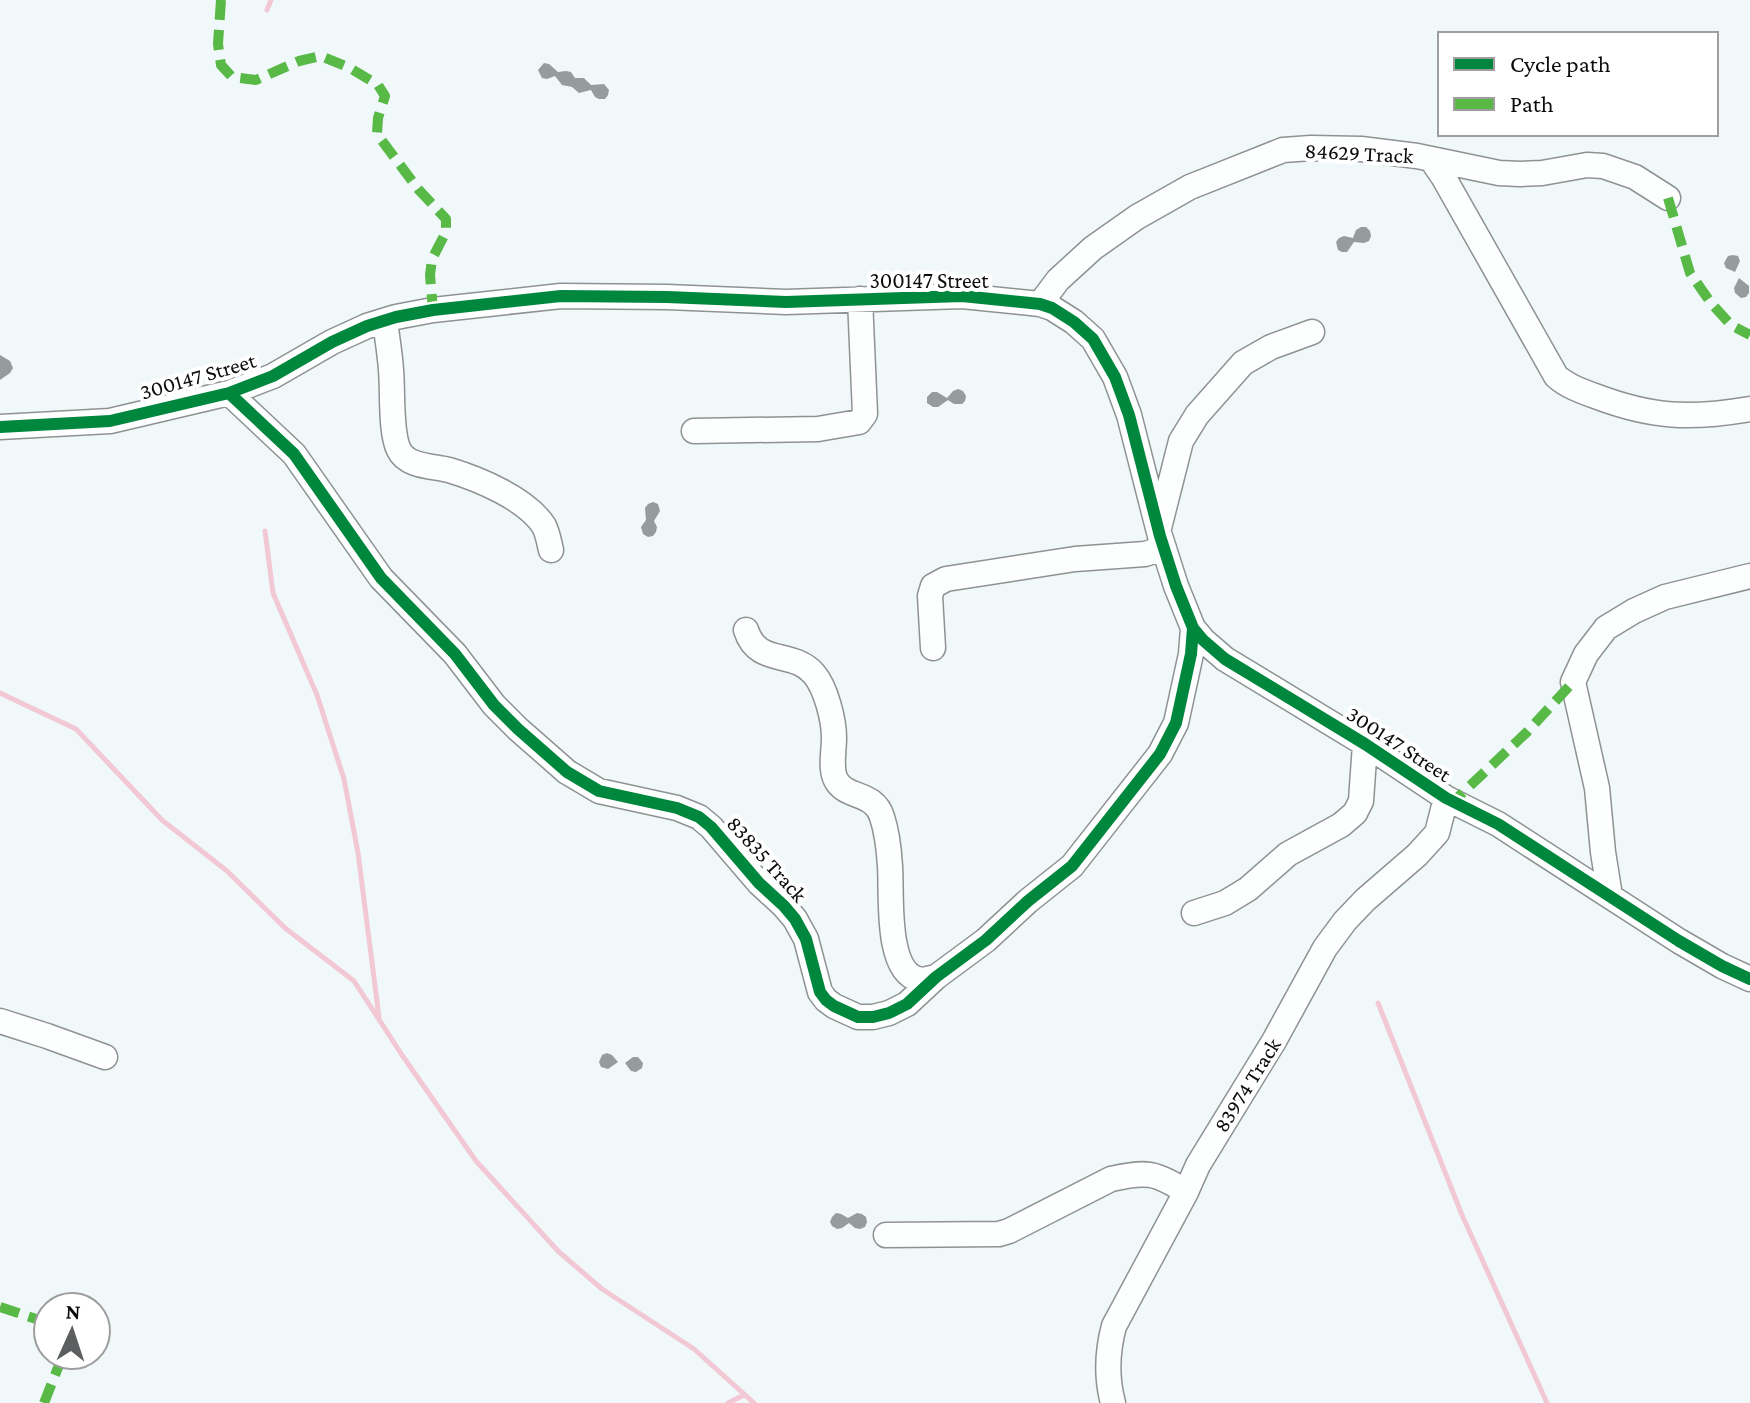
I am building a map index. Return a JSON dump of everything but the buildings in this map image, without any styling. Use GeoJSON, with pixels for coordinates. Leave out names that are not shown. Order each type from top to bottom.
{"type":"FeatureCollection","features":[{"type":"Feature","properties":{"kind":"street","name":"84629 Track"},"geometry":{"type":"LineString","coordinates":[[1040,304],[1058,280],[1093,248],[1137,217],[1190,187],[1283,150],[1361,149],[1499,173],[1542,173],[1587,165],[1603,166],[1635,177],[1668,198]]}},
{"type":"Feature","properties":{"kind":"street"},"geometry":{"type":"LineString","coordinates":[[1431,159],[1556,376],[1563,383],[1604,400],[1656,414],[1716,415],[1750,409]]}},
{"type":"Feature","properties":{"kind":"street","name":"300147 Street"},"geometry":{"type":"LineString","coordinates":[[0,427],[110,421],[229,393],[273,376],[367,326],[433,310],[561,296],[786,302],[962,296],[1040,304],[1074,322],[1093,339],[1115,377],[1129,415],[1176,586],[1193,628],[1203,640],[1225,659],[1365,744],[1446,798],[1498,824],[1679,941],[1750,979]]}},
{"type":"Feature","properties":{"kind":"street"},"geometry":{"type":"LineString","coordinates":[[694,431],[818,429],[859,422],[865,414],[860,299]]}},
{"type":"Feature","properties":{"kind":"street"},"geometry":{"type":"LineString","coordinates":[[385,321],[395,438],[401,455],[415,463],[452,471],[510,496],[543,524],[551,550]]}},
{"type":"Feature","properties":{"kind":"street"},"geometry":{"type":"LineString","coordinates":[[933,648],[930,596],[933,586],[946,579],[1075,559],[1145,554],[1161,539],[1181,441],[1197,415],[1243,363],[1271,347],[1312,332]]}},
{"type":"Feature","properties":{"kind":"street","name":"83835 Track"},"geometry":{"type":"LineString","coordinates":[[229,393],[294,454],[381,578],[455,654],[494,705],[518,729],[567,772],[599,791],[677,808],[699,817],[711,827],[795,919],[806,939],[820,992],[826,1000],[858,1017],[889,1013],[907,1004],[1072,866],[1160,754],[1176,723],[1191,654],[1193,628]]}},
{"type":"Feature","properties":{"kind":"street"},"geometry":{"type":"LineString","coordinates":[[1610,896],[1597,788],[1573,682],[1586,654],[1606,628],[1634,611],[1665,597],[1750,576]]}},
{"type":"Feature","properties":{"kind":"street"},"geometry":{"type":"LineString","coordinates":[[746,630],[759,651],[799,663],[818,679],[831,716],[835,777],[841,786],[873,802],[883,819],[890,866],[891,923],[901,963],[905,971],[921,981],[936,977]]}},
{"type":"Feature","properties":{"kind":"street"},"geometry":{"type":"LineString","coordinates":[[1194,913],[1225,903],[1248,889],[1288,854],[1341,825],[1355,813],[1361,801],[1365,744]]}},
{"type":"Feature","properties":{"kind":"street","name":"83974 Track"},"geometry":{"type":"LineString","coordinates":[[1113,1403],[1108,1350],[1114,1326],[1198,1165],[1274,1041],[1325,948],[1365,900],[1417,855],[1437,833],[1446,798]]}},
{"type":"Feature","properties":{"kind":"street"},"geometry":{"type":"LineString","coordinates":[[0,1021],[105,1057]]}},
{"type":"Feature","properties":{"kind":"street"},"geometry":{"type":"LineString","coordinates":[[886,1235],[999,1234],[1111,1179],[1127,1176],[1157,1175],[1186,1192]]}},
{"type":"Feature","properties":{"kind":"waterway"},"geometry":{"type":"LineString","coordinates":[[267,10],[271,0]]}},
{"type":"Feature","properties":{"kind":"waterway"},"geometry":{"type":"LineString","coordinates":[[265,531],[273,593],[317,695],[344,779],[358,853],[379,1017]]}},
{"type":"Feature","properties":{"kind":"waterway"},"geometry":{"type":"LineString","coordinates":[[0,693],[76,729],[162,820],[227,871],[285,928],[354,981],[476,1161],[558,1251],[602,1289],[694,1349],[754,1403]]}},
{"type":"Feature","properties":{"kind":"waterway"},"geometry":{"type":"LineString","coordinates":[[1378,1003],[1462,1215],[1547,1403]]}},
{"type":"Feature","properties":{"kind":"waterway"},"geometry":{"type":"LineString","coordinates":[[728,1403],[744,1395]]}},
{"type":"Feature","properties":{"kind":"marked path"},"geometry":{"type":"LineString","coordinates":[[221,0],[218,44],[221,65],[232,77],[256,80],[299,61],[321,56],[350,68],[378,85],[385,96],[377,134],[418,189],[446,219],[446,232],[432,259],[433,310]]}},
{"type":"Feature","properties":{"kind":"marked path"},"geometry":{"type":"LineString","coordinates":[[1668,198],[1690,273],[1731,325],[1750,335]]}},
{"type":"Feature","properties":{"kind":"marked path"},"geometry":{"type":"LineString","coordinates":[[1446,798],[1455,800],[1527,732],[1573,682]]}},
{"type":"Feature","properties":{"kind":"marked path"},"geometry":{"type":"LineString","coordinates":[[0,1307],[32,1318]]}},
{"type":"Feature","properties":{"kind":"marked path"},"geometry":{"type":"LineString","coordinates":[[44,1403],[57,1371]]}},
{"type":"Feature","properties":{"kind":"cycle path"},"geometry":{"type":"LineString","coordinates":[[0,427],[110,421],[229,393],[273,376],[367,326],[433,310],[561,296],[786,302],[962,296],[1040,304],[1074,322],[1093,339],[1115,377],[1129,415],[1176,586],[1193,628],[1203,640],[1225,659],[1365,744],[1446,798],[1498,824],[1679,941],[1750,979]]}},
{"type":"Feature","properties":{"kind":"cycle path"},"geometry":{"type":"LineString","coordinates":[[229,393],[294,454],[381,578],[455,654],[494,705],[518,729],[567,772],[599,791],[677,808],[699,817],[711,827],[795,919],[806,939],[820,992],[826,1000],[858,1017],[889,1013],[907,1004],[1072,866],[1160,754],[1176,723],[1191,654],[1193,628]]}}]}
